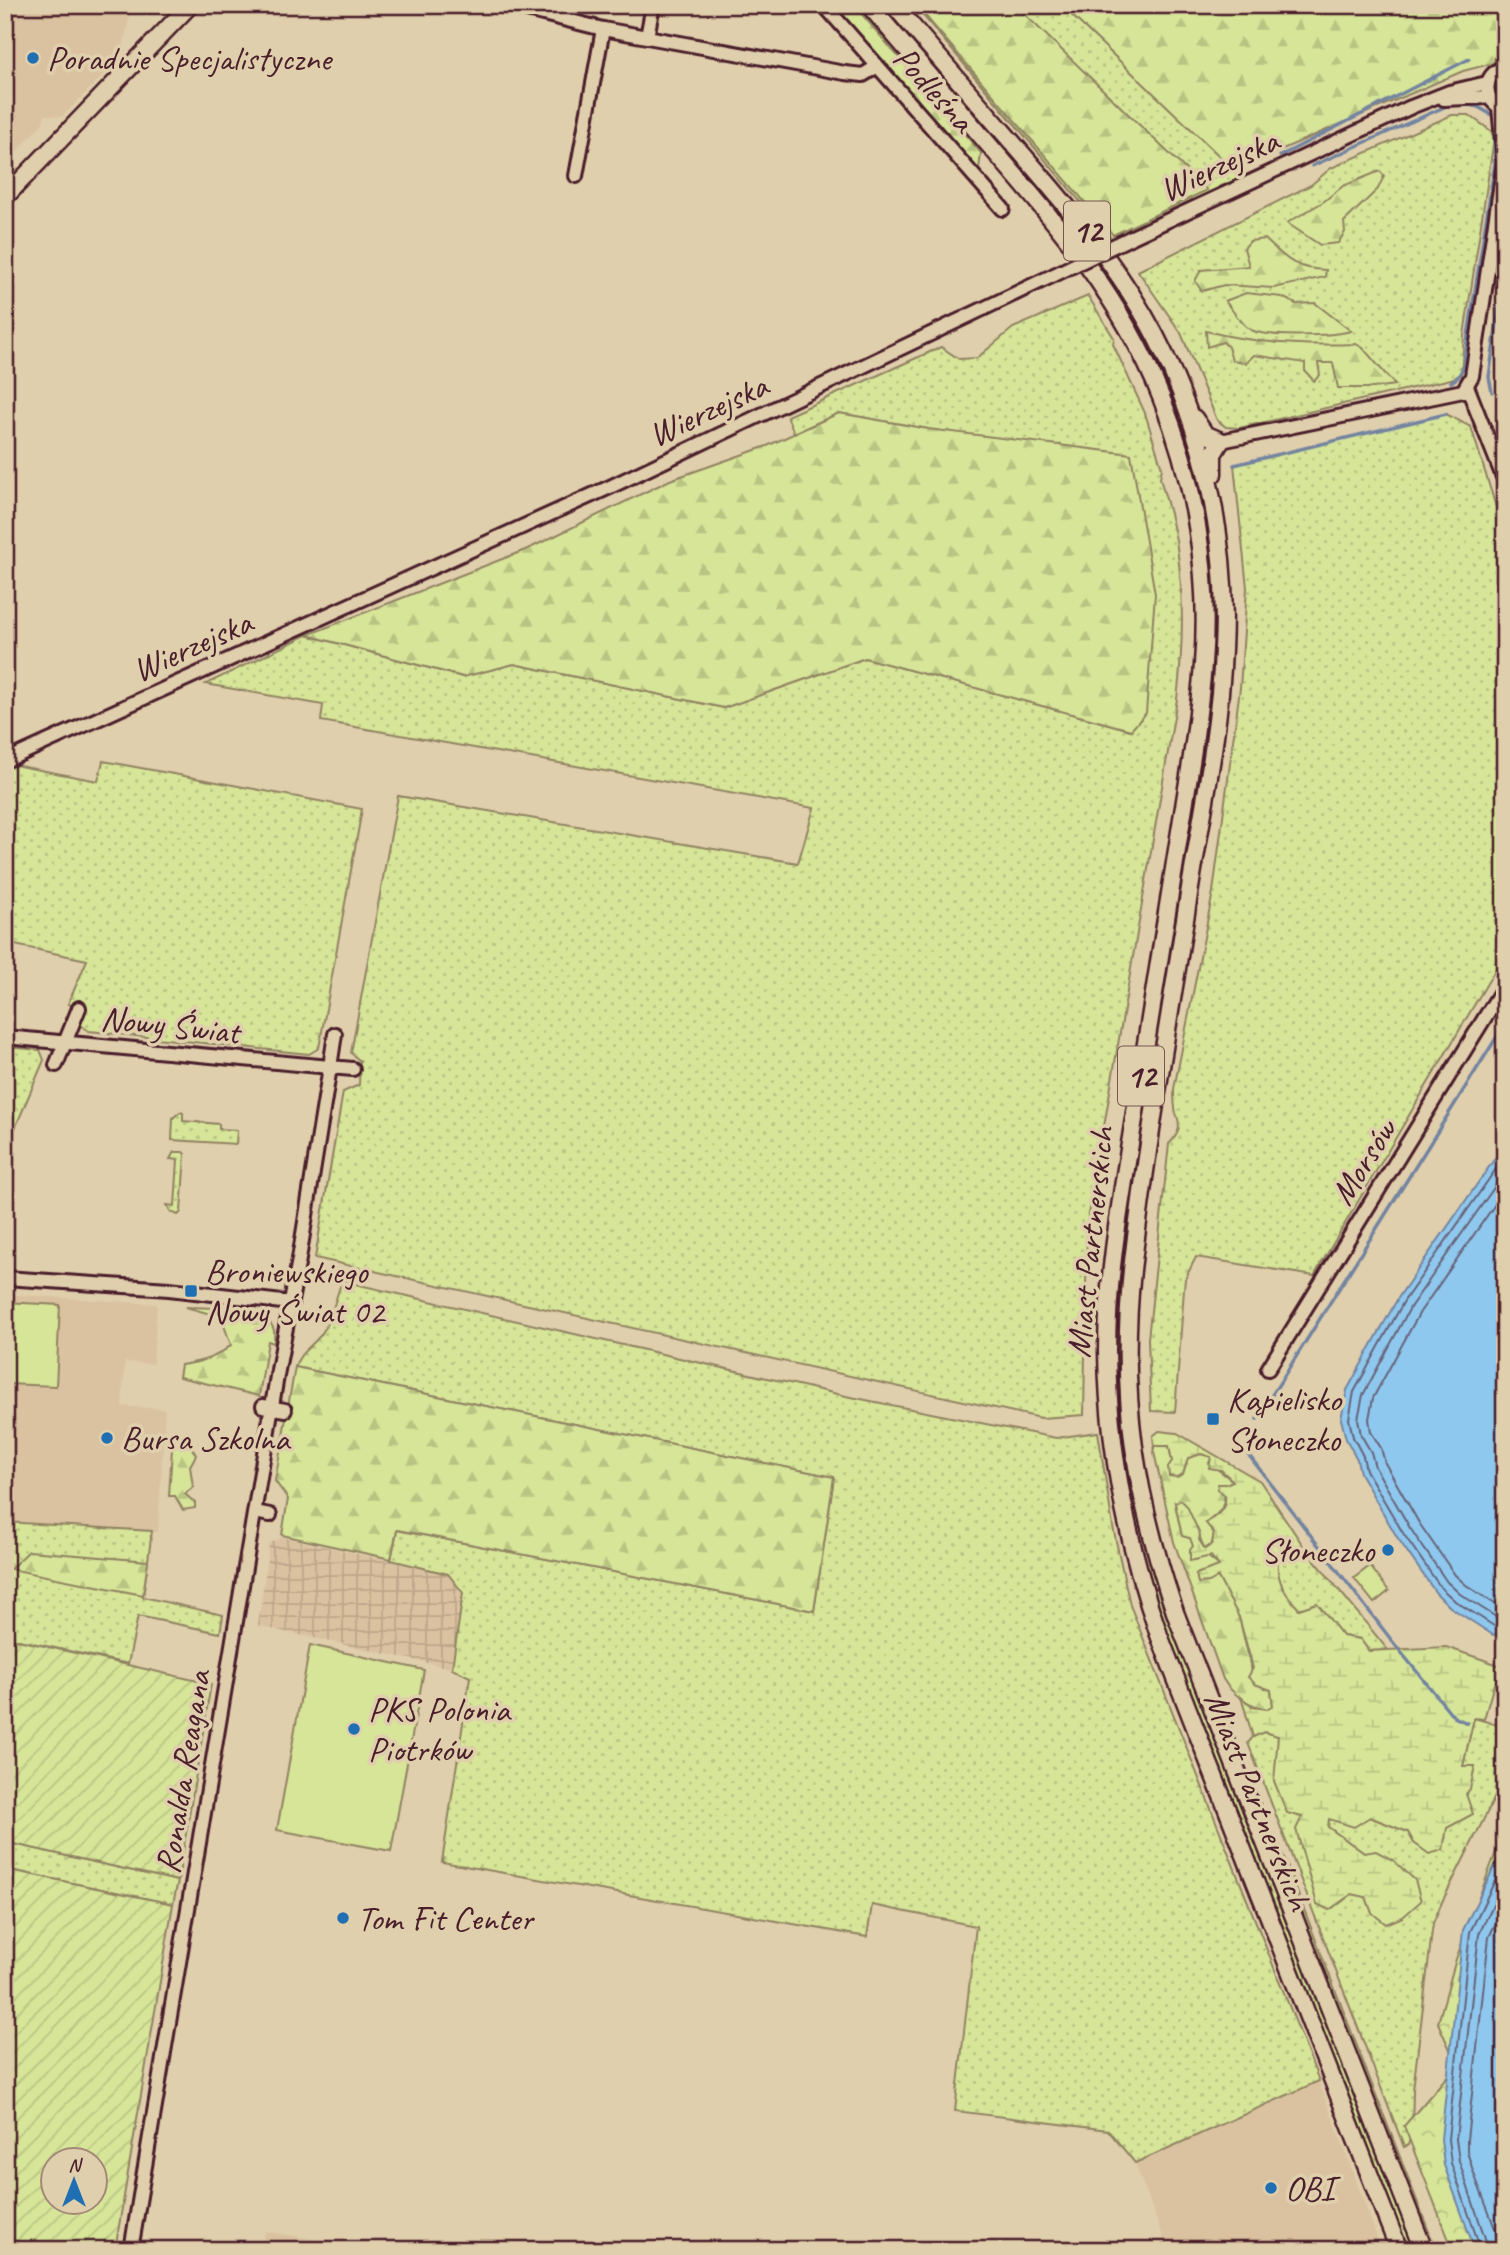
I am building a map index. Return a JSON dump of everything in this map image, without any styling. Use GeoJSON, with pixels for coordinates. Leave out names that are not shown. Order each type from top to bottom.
{"type":"FeatureCollection","features":[{"type":"Feature","properties":{"kind":"main road"},"geometry":{"type":"LineString","coordinates":[[5,197],[190,5]]}},
{"type":"Feature","properties":{"kind":"main road","name":"Miast Partnerskich"},"geometry":{"type":"LineString","coordinates":[[869,5],[1054,222],[1106,291],[1150,372],[1170,421],[1187,480],[1197,525],[1202,569],[1203,663],[1192,754],[1113,1257],[1107,1351],[1114,1450],[1131,1546],[1159,1635],[1399,2250]]}},
{"type":"Feature","properties":{"kind":"main road","name":"Miast Partnerskich"},"geometry":{"type":"LineString","coordinates":[[894,5],[1046,181],[1110,261],[1155,337],[1186,408],[1201,455],[1211,498],[1223,588],[1222,671],[1211,759],[1132,1270],[1127,1351],[1133,1448],[1145,1513],[1176,1615],[1424,2250]]}},
{"type":"Feature","properties":{"kind":"main road"},"geometry":{"type":"LineString","coordinates":[[1186,408],[1205,434],[1221,441],[1213,454],[1211,498]]}},
{"type":"Feature","properties":{"kind":"street"},"geometry":{"type":"LineString","coordinates":[[507,5],[603,29],[854,75],[868,74],[876,67]]}},
{"type":"Feature","properties":{"kind":"street"},"geometry":{"type":"LineString","coordinates":[[647,37],[653,5]]}},
{"type":"Feature","properties":{"kind":"street","name":"Podleśna"},"geometry":{"type":"LineString","coordinates":[[824,5],[1003,209]]}},
{"type":"Feature","properties":{"kind":"street"},"geometry":{"type":"LineString","coordinates":[[576,176],[603,29]]}},
{"type":"Feature","properties":{"kind":"street"},"geometry":{"type":"LineString","coordinates":[[1221,441],[1457,393],[1467,386],[1473,370],[1504,159],[1502,108],[1489,97],[1487,83],[1494,72],[1505,67]]}},
{"type":"Feature","properties":{"kind":"street","name":"Wierzejska"},"geometry":{"type":"LineString","coordinates":[[5,761],[610,487],[1132,237],[1430,100],[1471,85],[1487,83]]}},
{"type":"Feature","properties":{"kind":"street","name":"Wierzejska"},"geometry":{"type":"LineString","coordinates":[[1430,100],[1489,97]]}},
{"type":"Feature","properties":{"kind":"street"},"geometry":{"type":"LineString","coordinates":[[1467,386],[1505,482]]}},
{"type":"Feature","properties":{"kind":"street","name":"Morsów"},"geometry":{"type":"LineString","coordinates":[[1268,1369],[1505,985]]}},
{"type":"Feature","properties":{"kind":"street"},"geometry":{"type":"LineString","coordinates":[[55,1065],[79,1008]]}},
{"type":"Feature","properties":{"kind":"street"},"geometry":{"type":"LineString","coordinates":[[5,1278],[169,1289],[291,1303],[335,1034]]}},
{"type":"Feature","properties":{"kind":"street","name":"Nowy Świat"},"geometry":{"type":"LineString","coordinates":[[5,1037],[353,1069]]}},
{"type":"Feature","properties":{"kind":"street","name":"Ronalda Reagana"},"geometry":{"type":"LineString","coordinates":[[131,2250],[291,1303]]}},
{"type":"Feature","properties":{"kind":"street"},"geometry":{"type":"LineString","coordinates":[[255,1512],[270,1515]]}},
{"type":"Feature","properties":{"kind":"shaded area"},"geometry":{"type":"Polygon","coordinates":[[[5,5],[132,5],[121,57],[62,117],[45,115],[43,123],[5,164],[5,5]]]}},
{"type":"Feature","properties":{"kind":"shaded area"},"geometry":{"type":"Polygon","coordinates":[[[5,1294],[157,1304],[153,1364],[125,1362],[122,1406],[165,1409],[158,1532],[5,1522],[5,1294]]]}},
{"type":"Feature","properties":{"kind":"shaded area"},"geometry":{"type":"Polygon","coordinates":[[[282,1537],[449,1574],[463,1593],[451,1668],[258,1626],[269,1544],[282,1537]]]}},
{"type":"Feature","properties":{"kind":"shaded area"},"geometry":{"type":"Polygon","coordinates":[[[1319,2081],[1382,2250],[1168,2250],[1135,2163],[1319,2081]]]}},
{"type":"Feature","properties":{"kind":"shaded area"},"geometry":{"type":"Polygon","coordinates":[[[265,2231],[374,2250],[262,2250],[265,2231]]]}},
{"type":"Feature","properties":{"kind":"green space"},"geometry":{"type":"Polygon","coordinates":[[[832,5],[854,5],[981,153],[978,177],[832,5]]]}},
{"type":"Feature","properties":{"kind":"green space"},"geometry":{"type":"Polygon","coordinates":[[[877,5],[886,5],[1066,218],[1123,295],[1152,345],[1180,409],[1200,475],[1207,509],[1216,577],[1217,616],[1209,731],[1124,1277],[1120,1323],[1122,1410],[1117,1411],[1114,1333],[1122,1243],[1159,1003],[1208,556],[1127,313],[1074,235],[877,5]]]}},
{"type":"Feature","properties":{"kind":"green space"},"geometry":{"type":"Polygon","coordinates":[[[914,5],[1061,5],[1243,178],[1112,239],[914,5]]]}},
{"type":"Feature","properties":{"kind":"green space"},"geometry":{"type":"Polygon","coordinates":[[[916,5],[1015,5],[1207,190],[1113,235],[916,5]]]}},
{"type":"Feature","properties":{"kind":"green space"},"geometry":{"type":"Polygon","coordinates":[[[1061,5],[1505,5],[1505,49],[1496,53],[1494,63],[1463,71],[1234,170],[1061,5]]]}},
{"type":"Feature","properties":{"kind":"green space"},"geometry":{"type":"Polygon","coordinates":[[[1452,115],[1469,115],[1491,131],[1494,139],[1464,335],[1461,375],[1239,428],[1226,427],[1217,420],[1181,333],[1138,271],[1311,185],[1331,168],[1452,115]]]}},
{"type":"Feature","properties":{"kind":"green space"},"geometry":{"type":"Polygon","coordinates":[[[1380,171],[1384,176],[1378,189],[1344,222],[1345,232],[1338,243],[1320,245],[1287,223],[1323,202],[1343,186],[1380,171]]]}},
{"type":"Feature","properties":{"kind":"green space"},"geometry":{"type":"Polygon","coordinates":[[[1265,239],[1292,262],[1306,268],[1326,270],[1325,277],[1274,288],[1224,285],[1202,291],[1195,281],[1201,270],[1249,266],[1244,248],[1250,241],[1265,239]]]}},
{"type":"Feature","properties":{"kind":"green space"},"geometry":{"type":"Polygon","coordinates":[[[1246,293],[1282,297],[1296,304],[1315,303],[1351,331],[1301,335],[1259,333],[1240,321],[1225,301],[1246,293]]]}},
{"type":"Feature","properties":{"kind":"green space"},"geometry":{"type":"Polygon","coordinates":[[[1088,296],[1114,338],[1113,344],[1145,413],[1162,468],[1160,478],[1177,547],[1182,623],[1177,699],[1087,1226],[1084,1415],[1041,1418],[315,1258],[343,1092],[359,1085],[360,1061],[351,1053],[398,796],[798,863],[814,808],[321,721],[323,705],[206,684],[307,635],[462,677],[514,664],[724,708],[865,658],[1131,730],[928,429],[839,413],[794,433],[787,416],[941,347],[959,359],[977,358],[1013,328],[1088,296]]]}},
{"type":"Feature","properties":{"kind":"green space"},"geometry":{"type":"Polygon","coordinates":[[[1206,331],[1281,343],[1356,344],[1363,348],[1395,385],[1338,388],[1333,363],[1318,363],[1320,375],[1314,381],[1305,371],[1305,363],[1254,355],[1246,363],[1232,360],[1228,347],[1223,342],[1207,347],[1206,331]]]}},
{"type":"Feature","properties":{"kind":"green space"},"geometry":{"type":"Polygon","coordinates":[[[839,413],[928,429],[1131,454],[1155,594],[1146,713],[1131,730],[865,658],[724,708],[514,664],[463,677],[307,635],[528,549],[670,480],[767,446],[839,413]]]}},
{"type":"Feature","properties":{"kind":"green space"},"geometry":{"type":"Polygon","coordinates":[[[1446,414],[1471,427],[1496,507],[1505,523],[1505,953],[1314,1276],[1196,1257],[1185,1279],[1175,1412],[1151,1411],[1148,1339],[1169,1144],[1179,1126],[1174,1089],[1213,892],[1240,688],[1247,588],[1234,465],[1446,414]]]}},
{"type":"Feature","properties":{"kind":"green space"},"geometry":{"type":"Polygon","coordinates":[[[103,761],[362,809],[319,1048],[309,1054],[89,1031],[79,1024],[86,1010],[68,1004],[87,960],[5,943],[5,769],[14,765],[98,781],[103,761]]]}},
{"type":"Feature","properties":{"kind":"green space"},"geometry":{"type":"Polygon","coordinates":[[[5,1047],[40,1050],[44,1060],[5,1152],[5,1047]]]}},
{"type":"Feature","properties":{"kind":"green space"},"geometry":{"type":"Polygon","coordinates":[[[180,1112],[183,1113],[183,1121],[219,1124],[219,1129],[237,1130],[236,1144],[172,1140],[173,1118],[180,1112]]]}},
{"type":"Feature","properties":{"kind":"green space"},"geometry":{"type":"Polygon","coordinates":[[[174,1152],[185,1154],[181,1212],[178,1215],[171,1212],[167,1205],[175,1206],[178,1160],[170,1159],[174,1152]]]}},
{"type":"Feature","properties":{"kind":"green space"},"geometry":{"type":"Polygon","coordinates":[[[342,1281],[846,1396],[1056,1438],[1098,1432],[1113,1527],[1130,1605],[1319,2081],[1135,2163],[1108,2130],[955,2111],[976,1926],[872,1905],[867,1937],[442,1862],[470,1677],[452,1668],[463,1593],[448,1574],[391,1560],[397,1530],[814,1611],[834,1477],[295,1367],[301,1355],[325,1328],[342,1281]]]}},
{"type":"Feature","properties":{"kind":"green space"},"geometry":{"type":"Polygon","coordinates":[[[5,1302],[60,1305],[56,1386],[5,1384],[5,1302]]]}},
{"type":"Feature","properties":{"kind":"green space"},"geometry":{"type":"Polygon","coordinates":[[[186,1307],[252,1313],[271,1324],[274,1343],[268,1341],[259,1396],[179,1377],[181,1365],[208,1359],[231,1345],[221,1317],[186,1307]]]}},
{"type":"Feature","properties":{"kind":"green space"},"geometry":{"type":"Polygon","coordinates":[[[295,1367],[834,1477],[814,1611],[397,1530],[391,1559],[282,1535],[288,1499],[275,1481],[295,1367]]]}},
{"type":"Feature","properties":{"kind":"green space"},"geometry":{"type":"Polygon","coordinates":[[[1159,1431],[1177,1433],[1260,1481],[1304,1547],[1299,1554],[1287,1552],[1279,1556],[1278,1564],[1282,1585],[1299,1609],[1317,1603],[1343,1636],[1360,1639],[1369,1651],[1446,1647],[1496,1664],[1505,1670],[1505,1683],[1494,1684],[1484,1719],[1474,1718],[1463,1766],[1475,1766],[1470,1789],[1466,1794],[1473,1814],[1447,1828],[1443,1850],[1429,1854],[1414,1843],[1408,1832],[1370,1817],[1354,1827],[1329,1819],[1328,1827],[1364,1853],[1376,1851],[1393,1860],[1415,1880],[1421,1901],[1403,1917],[1386,1924],[1372,1913],[1366,1897],[1352,1894],[1329,1910],[1317,1904],[1296,1829],[1302,1817],[1287,1813],[1274,1781],[1278,1736],[1264,1732],[1253,1737],[1241,1697],[1252,1707],[1267,1709],[1273,1705],[1271,1690],[1255,1684],[1248,1677],[1253,1668],[1239,1617],[1218,1577],[1209,1582],[1198,1583],[1196,1574],[1219,1566],[1211,1556],[1190,1561],[1190,1550],[1193,1546],[1190,1538],[1182,1536],[1175,1503],[1181,1500],[1187,1506],[1205,1549],[1212,1544],[1214,1533],[1206,1523],[1220,1512],[1224,1505],[1225,1495],[1217,1489],[1218,1484],[1233,1481],[1221,1470],[1209,1468],[1211,1457],[1201,1454],[1188,1458],[1183,1474],[1177,1477],[1169,1476],[1168,1467],[1172,1461],[1169,1446],[1154,1446],[1153,1436],[1159,1431]]]}},
{"type":"Feature","properties":{"kind":"green space"},"geometry":{"type":"Polygon","coordinates":[[[173,1434],[189,1443],[196,1455],[190,1466],[193,1487],[185,1494],[195,1503],[195,1508],[183,1510],[175,1496],[169,1496],[173,1434]]]}},
{"type":"Feature","properties":{"kind":"green space"},"geometry":{"type":"Polygon","coordinates":[[[1125,1434],[1133,1489],[1146,1541],[1417,2250],[1407,2250],[1152,1597],[1134,1531],[1119,1435],[1125,1434]]]}},
{"type":"Feature","properties":{"kind":"green space"},"geometry":{"type":"Polygon","coordinates":[[[1154,1446],[1169,1446],[1172,1461],[1185,1464],[1188,1458],[1201,1454],[1212,1457],[1209,1463],[1233,1481],[1226,1484],[1220,1510],[1206,1523],[1214,1533],[1212,1544],[1205,1549],[1196,1527],[1175,1503],[1182,1536],[1190,1538],[1195,1546],[1220,1567],[1196,1574],[1198,1582],[1218,1577],[1239,1617],[1255,1684],[1271,1690],[1273,1706],[1267,1709],[1242,1699],[1223,1679],[1174,1542],[1154,1452],[1154,1446]]]}},
{"type":"Feature","properties":{"kind":"green space"},"geometry":{"type":"Polygon","coordinates":[[[5,1522],[152,1531],[143,1597],[223,1615],[220,1633],[138,1616],[128,1664],[5,1637],[5,1522]]]}},
{"type":"Feature","properties":{"kind":"green space"},"geometry":{"type":"Polygon","coordinates":[[[1304,1547],[1388,1650],[1369,1651],[1360,1639],[1343,1636],[1317,1604],[1299,1609],[1294,1603],[1279,1578],[1278,1556],[1287,1552],[1299,1554],[1304,1547]]]}},
{"type":"Feature","properties":{"kind":"green space"},"geometry":{"type":"Polygon","coordinates":[[[29,1551],[148,1561],[143,1595],[10,1569],[29,1551]]]}},
{"type":"Feature","properties":{"kind":"green space"},"geometry":{"type":"Polygon","coordinates":[[[1370,1566],[1389,1591],[1374,1603],[1354,1578],[1370,1566]]]}},
{"type":"Feature","properties":{"kind":"green space"},"geometry":{"type":"Polygon","coordinates":[[[5,1637],[211,1684],[178,1881],[5,1842],[5,1637]]]}},
{"type":"Feature","properties":{"kind":"green space","name":"PKS Polonia Piotrków"},"geometry":{"type":"Polygon","coordinates":[[[310,1645],[424,1670],[391,1851],[277,1830],[310,1645]]]}},
{"type":"Feature","properties":{"kind":"green space"},"geometry":{"type":"Polygon","coordinates":[[[1474,1718],[1505,1727],[1505,1777],[1433,1923],[1413,2090],[1412,2132],[1408,2145],[1404,2147],[1248,1743],[1263,1732],[1278,1736],[1303,1817],[1339,1904],[1352,1894],[1366,1897],[1372,1913],[1364,1853],[1328,1827],[1329,1818],[1369,1817],[1408,1832],[1414,1843],[1461,1819],[1474,1766],[1463,1766],[1474,1718]]]}},
{"type":"Feature","properties":{"kind":"green space"},"geometry":{"type":"Polygon","coordinates":[[[1505,1828],[1505,2250],[1453,2250],[1404,2126],[1457,2065],[1438,2023],[1456,1959],[1505,1828]]]}},
{"type":"Feature","properties":{"kind":"green space"},"geometry":{"type":"Polygon","coordinates":[[[5,1842],[178,1881],[173,1904],[5,1869],[5,1842]]]}},
{"type":"Feature","properties":{"kind":"green space"},"geometry":{"type":"Polygon","coordinates":[[[1279,1845],[1433,2242],[1423,2227],[1275,1846],[1279,1845]]]}},
{"type":"Feature","properties":{"kind":"green space"},"geometry":{"type":"Polygon","coordinates":[[[5,1869],[173,1904],[115,2250],[58,2250],[5,2239],[5,1869]]]}},
{"type":"Feature","properties":{"kind":"water"},"geometry":{"type":"Polygon","coordinates":[[[1505,1144],[1505,1632],[1493,1635],[1450,1607],[1436,1593],[1397,1537],[1360,1473],[1341,1419],[1347,1390],[1398,1298],[1505,1144]]]}},
{"type":"Feature","properties":{"kind":"water"},"geometry":{"type":"Polygon","coordinates":[[[1505,1845],[1505,2250],[1475,2250],[1444,2165],[1441,2139],[1463,1930],[1505,1845]]]}},
{"type":"Feature","properties":{"kind":"waterway"},"geometry":{"type":"LineString","coordinates":[[1280,156],[1469,59]]}},
{"type":"Feature","properties":{"kind":"waterway"},"geometry":{"type":"LineString","coordinates":[[1312,166],[1451,104]]}},
{"type":"Feature","properties":{"kind":"waterway"},"geometry":{"type":"LineString","coordinates":[[1465,104],[1478,107],[1492,115]]}},
{"type":"Feature","properties":{"kind":"waterway"},"geometry":{"type":"LineString","coordinates":[[1451,382],[1463,368],[1495,163],[1494,135]]}},
{"type":"Feature","properties":{"kind":"waterway"},"geometry":{"type":"LineString","coordinates":[[1492,392],[1489,377],[1505,268]]}},
{"type":"Feature","properties":{"kind":"waterway"},"geometry":{"type":"LineString","coordinates":[[1234,465],[1446,414]]}},
{"type":"Feature","properties":{"kind":"waterway"},"geometry":{"type":"LineString","coordinates":[[1257,1419],[1505,1024]]}},
{"type":"Feature","properties":{"kind":"waterway"},"geometry":{"type":"LineString","coordinates":[[1244,1449],[1396,1646],[1454,1717],[1467,1723]]}},
{"type":"Feature","properties":{"kind":"place","name":"Poradnie Specjalistyczne"},"geometry":{"type":"Point","coordinates":[33,58]}},
{"type":"Feature","properties":{"kind":"place","name":"Broniewskiego Nowy Świat 02"},"geometry":{"type":"Point","coordinates":[191,1291]}},
{"type":"Feature","properties":{"kind":"place","name":"Kąpielisko Słoneczko"},"geometry":{"type":"Point","coordinates":[1213,1419]}},
{"type":"Feature","properties":{"kind":"place","name":"Bursa Szkolna"},"geometry":{"type":"Point","coordinates":[107,1438]}},
{"type":"Feature","properties":{"kind":"place","name":"Słoneczko"},"geometry":{"type":"Point","coordinates":[1388,1550]}},
{"type":"Feature","properties":{"kind":"place","name":"PKS Polonia Piotrków"},"geometry":{"type":"Point","coordinates":[354,1729]}},
{"type":"Feature","properties":{"kind":"place","name":"Tom Fit Center"},"geometry":{"type":"Point","coordinates":[343,1918]}},
{"type":"Feature","properties":{"kind":"place","name":"OBI"},"geometry":{"type":"Point","coordinates":[1271,2188]}}]}
